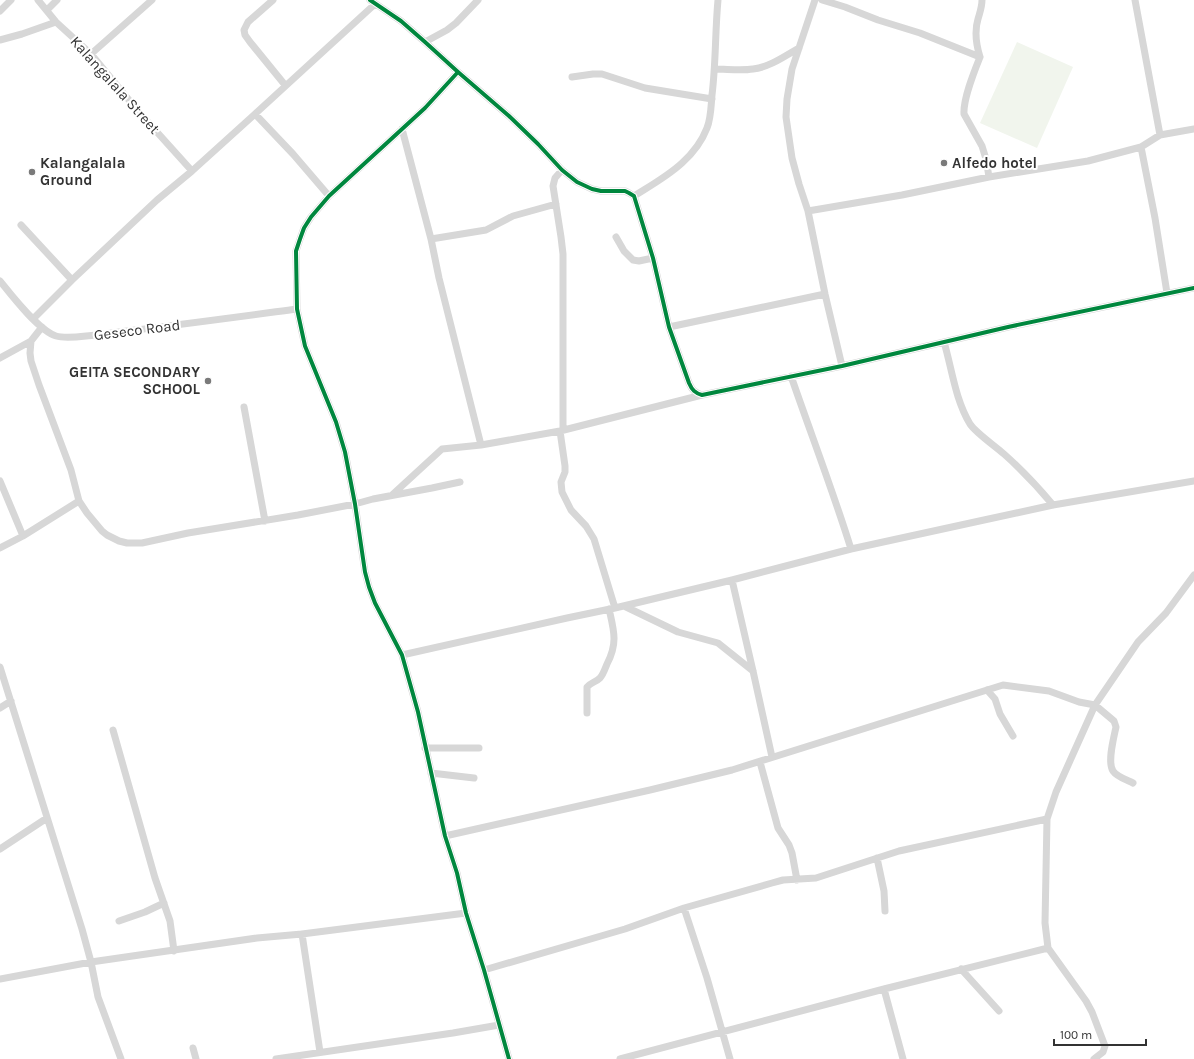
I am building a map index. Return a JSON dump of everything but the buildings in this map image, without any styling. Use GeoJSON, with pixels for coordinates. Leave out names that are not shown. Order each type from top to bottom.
{"type":"FeatureCollection","features":[{"type":"Feature","properties":{"kind":"street"},"geometry":{"type":"LineString","coordinates":[[0,11],[11,0]]}},
{"type":"Feature","properties":{"kind":"street","name":"Kalangalala Street"},"geometry":{"type":"LineString","coordinates":[[38,0],[56,22],[91,54],[138,111],[192,171]]}},
{"type":"Feature","properties":{"kind":"street"},"geometry":{"type":"LineString","coordinates":[[47,10],[57,0]]}},
{"type":"Feature","properties":{"kind":"street"},"geometry":{"type":"LineString","coordinates":[[91,54],[152,0]]}},
{"type":"Feature","properties":{"kind":"street"},"geometry":{"type":"LineString","coordinates":[[273,0],[248,22],[244,30],[245,35],[250,42],[285,86]]}},
{"type":"Feature","properties":{"kind":"street"},"geometry":{"type":"LineString","coordinates":[[425,42],[447,30],[456,23],[478,0]]}},
{"type":"Feature","properties":{"kind":"street"},"geometry":{"type":"LineString","coordinates":[[634,196],[661,179],[682,163],[694,149],[707,129],[710,118],[715,69],[718,0]]}},
{"type":"Feature","properties":{"kind":"street"},"geometry":{"type":"LineString","coordinates":[[815,0],[792,69],[787,99],[786,117],[792,158],[808,211],[842,366]]}},
{"type":"Feature","properties":{"kind":"street"},"geometry":{"type":"LineString","coordinates":[[822,0],[920,33],[980,57]]}},
{"type":"Feature","properties":{"kind":"street"},"geometry":{"type":"LineString","coordinates":[[982,0],[982,7],[975,32],[976,46],[980,57],[971,82],[964,114],[982,146],[989,177]]}},
{"type":"Feature","properties":{"kind":"street"},"geometry":{"type":"LineString","coordinates":[[1135,0],[1160,135]]}},
{"type":"Feature","properties":{"kind":"street"},"geometry":{"type":"LineString","coordinates":[[33,319],[72,280],[158,200],[285,86],[372,2],[401,21],[425,42],[509,116],[562,170],[577,182],[592,189],[601,191],[625,191],[634,196],[654,258],[669,327],[689,383],[696,393],[702,395]]}},
{"type":"Feature","properties":{"kind":"street"},"geometry":{"type":"LineString","coordinates":[[0,40],[56,22]]}},
{"type":"Feature","properties":{"kind":"street"},"geometry":{"type":"LineString","coordinates":[[715,69],[751,70],[780,59],[799,48]]}},
{"type":"Feature","properties":{"kind":"street"},"geometry":{"type":"LineString","coordinates":[[458,72],[425,108],[329,196],[311,217],[304,228],[296,251],[295,263],[297,309],[305,346],[336,422],[345,452],[369,588],[402,655],[418,712],[445,836],[457,873],[466,912],[509,1059]]}},
{"type":"Feature","properties":{"kind":"street"},"geometry":{"type":"LineString","coordinates":[[572,77],[602,74],[645,88],[712,99]]}},
{"type":"Feature","properties":{"kind":"street"},"geometry":{"type":"LineString","coordinates":[[255,114],[293,154],[329,196]]}},
{"type":"Feature","properties":{"kind":"street"},"geometry":{"type":"LineString","coordinates":[[808,211],[902,195],[989,177],[1088,161],[1141,147],[1160,135],[1194,129]]}},
{"type":"Feature","properties":{"kind":"street"},"geometry":{"type":"LineString","coordinates":[[402,130],[431,239],[439,278],[481,445]]}},
{"type":"Feature","properties":{"kind":"street"},"geometry":{"type":"LineString","coordinates":[[1141,147],[1155,218],[1167,293]]}},
{"type":"Feature","properties":{"kind":"street"},"geometry":{"type":"LineString","coordinates":[[562,170],[553,182],[563,254],[561,431],[565,472],[562,482],[562,492],[571,510],[586,526],[594,539],[612,609],[614,631],[614,646],[610,659],[598,680],[587,687],[588,713]]}},
{"type":"Feature","properties":{"kind":"street"},"geometry":{"type":"LineString","coordinates":[[431,239],[486,230],[504,219],[556,204]]}},
{"type":"Feature","properties":{"kind":"street"},"geometry":{"type":"LineString","coordinates":[[21,225],[72,280]]}},
{"type":"Feature","properties":{"kind":"street"},"geometry":{"type":"LineString","coordinates":[[616,237],[624,251],[633,260],[639,261],[654,258]]}},
{"type":"Feature","properties":{"kind":"street","name":"Geseco Road"},"geometry":{"type":"LineString","coordinates":[[0,281],[33,319],[50,334],[64,337],[181,325],[297,309]]}},
{"type":"Feature","properties":{"kind":"street"},"geometry":{"type":"LineString","coordinates":[[392,495],[442,449],[481,445],[561,431],[702,395],[842,366],[944,342],[1194,288]]}},
{"type":"Feature","properties":{"kind":"street"},"geometry":{"type":"LineString","coordinates":[[669,327],[825,294]]}},
{"type":"Feature","properties":{"kind":"street"},"geometry":{"type":"LineString","coordinates":[[0,358],[31,341],[42,327]]}},
{"type":"Feature","properties":{"kind":"street"},"geometry":{"type":"LineString","coordinates":[[31,341],[30,360],[71,470],[79,501],[94,522],[107,535],[120,541],[127,543],[142,542],[188,532],[266,521],[460,482]]}},
{"type":"Feature","properties":{"kind":"street"},"geometry":{"type":"LineString","coordinates":[[944,342],[956,388],[964,412],[971,426],[1018,466],[1053,505]]}},
{"type":"Feature","properties":{"kind":"street"},"geometry":{"type":"LineString","coordinates":[[792,376],[821,462],[838,505],[851,549]]}},
{"type":"Feature","properties":{"kind":"street"},"geometry":{"type":"LineString","coordinates":[[244,407],[266,521]]}},
{"type":"Feature","properties":{"kind":"street"},"geometry":{"type":"LineString","coordinates":[[0,481],[23,536]]}},
{"type":"Feature","properties":{"kind":"street"},"geometry":{"type":"LineString","coordinates":[[402,655],[612,609],[851,549],[1053,505],[1194,481]]}},
{"type":"Feature","properties":{"kind":"street"},"geometry":{"type":"LineString","coordinates":[[0,548],[23,536],[79,501]]}},
{"type":"Feature","properties":{"kind":"street"},"geometry":{"type":"LineString","coordinates":[[1094,1059],[1103,1056],[1105,1046],[1092,1012],[1086,1001],[1048,948],[1045,922],[1047,819],[1056,792],[1095,705],[1138,642],[1166,613],[1194,575]]}},
{"type":"Feature","properties":{"kind":"street"},"geometry":{"type":"LineString","coordinates":[[732,580],[772,757]]}},
{"type":"Feature","properties":{"kind":"street"},"geometry":{"type":"LineString","coordinates":[[624,606],[678,632],[720,644],[753,671]]}},
{"type":"Feature","properties":{"kind":"street"},"geometry":{"type":"LineString","coordinates":[[0,667],[71,890],[91,962],[99,1001],[121,1059]]}},
{"type":"Feature","properties":{"kind":"street"},"geometry":{"type":"LineString","coordinates":[[445,836],[685,782],[760,762],[1003,685],[1042,689],[1079,702],[1095,705],[1114,721],[1116,726],[1111,764],[1113,771],[1133,783]]}},
{"type":"Feature","properties":{"kind":"street"},"geometry":{"type":"LineString","coordinates":[[987,690],[995,699],[1000,714],[1013,736]]}},
{"type":"Feature","properties":{"kind":"street"},"geometry":{"type":"LineString","coordinates":[[0,708],[10,701]]}},
{"type":"Feature","properties":{"kind":"street"},"geometry":{"type":"LineString","coordinates":[[113,730],[152,865],[170,921],[174,951]]}},
{"type":"Feature","properties":{"kind":"street"},"geometry":{"type":"LineString","coordinates":[[425,748],[479,748]]}},
{"type":"Feature","properties":{"kind":"street"},"geometry":{"type":"LineString","coordinates":[[760,762],[778,828],[789,845],[792,853],[797,880]]}},
{"type":"Feature","properties":{"kind":"street"},"geometry":{"type":"LineString","coordinates":[[431,773],[474,778]]}},
{"type":"Feature","properties":{"kind":"street"},"geometry":{"type":"LineString","coordinates":[[0,849],[47,818]]}},
{"type":"Feature","properties":{"kind":"street"},"geometry":{"type":"LineString","coordinates":[[484,970],[625,929],[684,908],[783,880],[816,878],[919,846],[954,840],[1047,819]]}},
{"type":"Feature","properties":{"kind":"street"},"geometry":{"type":"LineString","coordinates":[[877,858],[884,890],[885,911]]}},
{"type":"Feature","properties":{"kind":"street"},"geometry":{"type":"LineString","coordinates":[[119,921],[145,912],[164,903]]}},
{"type":"Feature","properties":{"kind":"street"},"geometry":{"type":"LineString","coordinates":[[684,908],[708,978],[730,1059]]}},
{"type":"Feature","properties":{"kind":"street"},"geometry":{"type":"LineString","coordinates":[[0,979],[91,962],[257,938],[302,934],[466,912]]}},
{"type":"Feature","properties":{"kind":"street"},"geometry":{"type":"LineString","coordinates":[[302,934],[320,1052]]}},
{"type":"Feature","properties":{"kind":"street"},"geometry":{"type":"LineString","coordinates":[[620,1059],[961,969],[1048,948]]}},
{"type":"Feature","properties":{"kind":"street"},"geometry":{"type":"LineString","coordinates":[[961,969],[999,1011]]}},
{"type":"Feature","properties":{"kind":"street"},"geometry":{"type":"LineString","coordinates":[[884,989],[902,1059]]}},
{"type":"Feature","properties":{"kind":"street"},"geometry":{"type":"LineString","coordinates":[[276,1059],[439,1036],[499,1025]]}},
{"type":"Feature","properties":{"kind":"street"},"geometry":{"type":"LineString","coordinates":[[193,1048],[196,1059]]}},
{"type":"Feature","properties":{"kind":"shaded area"},"geometry":{"type":"Polygon","coordinates":[[[1017,42],[1073,67],[1037,148],[980,123],[1017,42]]]}},
{"type":"Feature","properties":{"kind":"cycle path"},"geometry":{"type":"LineString","coordinates":[[370,0],[401,21],[425,42],[509,116],[562,170],[577,182],[592,189],[601,191],[625,191],[634,196],[653,258],[669,327],[691,388],[702,395],[842,366],[1008,327],[1194,288]]}},
{"type":"Feature","properties":{"kind":"cycle path"},"geometry":{"type":"LineString","coordinates":[[458,72],[425,108],[329,196],[311,217],[304,228],[296,251],[297,309],[305,346],[336,422],[345,452],[355,504],[365,572],[369,587],[375,603],[402,655],[418,712],[445,836],[457,873],[466,913],[509,1059]]}},
{"type":"Feature","properties":{"kind":"place","name":"Alfedo hotel"},"geometry":{"type":"Point","coordinates":[944,163]}},
{"type":"Feature","properties":{"kind":"place","name":"Kalangalala Ground"},"geometry":{"type":"Point","coordinates":[32,172]}},
{"type":"Feature","properties":{"kind":"place","name":"GEITA SECONDARY SCHOOL"},"geometry":{"type":"Point","coordinates":[208,381]}}]}
